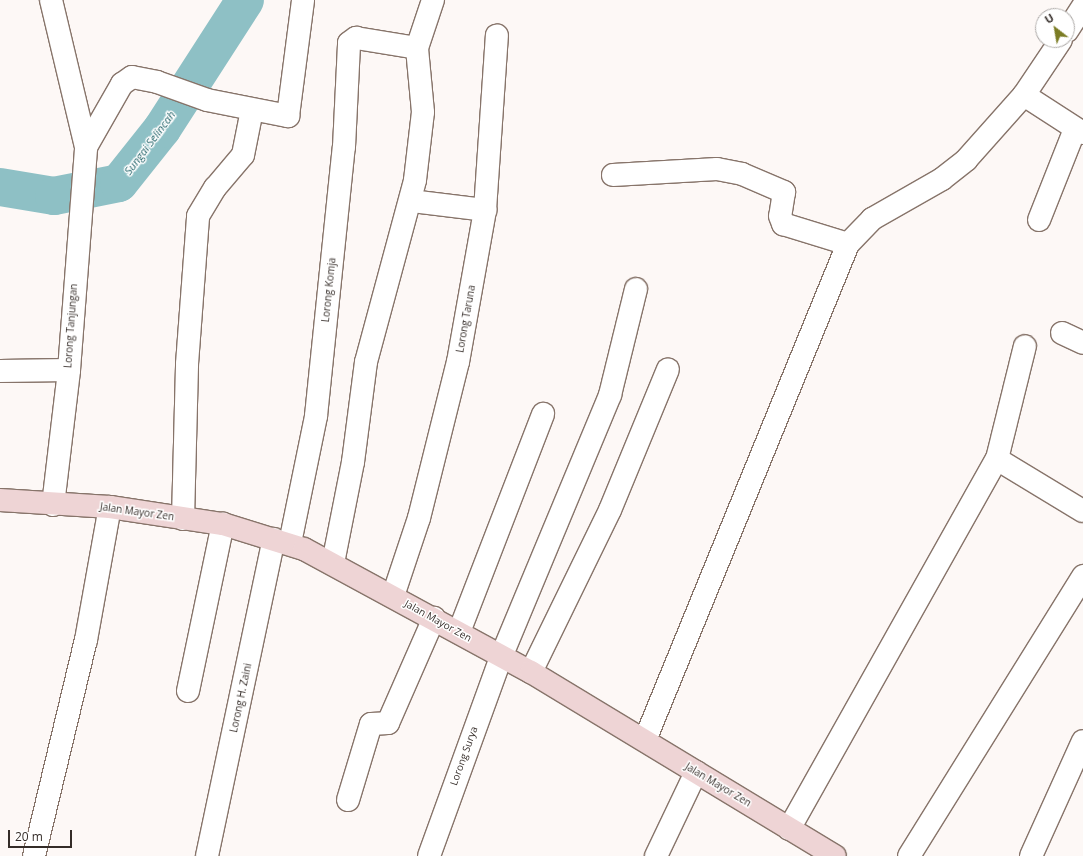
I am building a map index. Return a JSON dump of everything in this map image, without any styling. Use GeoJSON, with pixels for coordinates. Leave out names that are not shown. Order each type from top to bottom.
{"type":"FeatureCollection","features":[{"type":"Feature","properties":{"kind":"street"},"geometry":{"type":"LineString","coordinates":[[51,0],[85,151]]}},
{"type":"Feature","properties":{"kind":"street"},"geometry":{"type":"LineString","coordinates":[[85,151],[125,81],[132,77],[157,82],[207,100],[252,110],[289,115],[303,0]]}},
{"type":"Feature","properties":{"kind":"street"},"geometry":{"type":"LineString","coordinates":[[333,563],[353,462],[366,362],[410,201],[423,112],[417,48],[433,0]]}},
{"type":"Feature","properties":{"kind":"street"},"geometry":{"type":"LineString","coordinates":[[1075,18],[1083,6]]}},
{"type":"Feature","properties":{"kind":"street","name":"Lorong Taruna"},"geometry":{"type":"LineString","coordinates":[[393,596],[419,518],[452,389],[485,210],[497,35]]}},
{"type":"Feature","properties":{"kind":"street","name":"Lorong Komja"},"geometry":{"type":"LineString","coordinates":[[282,541],[316,416],[344,147],[349,43],[356,38],[417,48]]}},
{"type":"Feature","properties":{"kind":"street"},"geometry":{"type":"LineString","coordinates":[[645,740],[848,244],[872,219],[956,170],[1024,95],[1056,48]]}},
{"type":"Feature","properties":{"kind":"street"},"geometry":{"type":"LineString","coordinates":[[1024,95],[1079,131],[1039,220]]}},
{"type":"Feature","properties":{"kind":"street"},"geometry":{"type":"LineString","coordinates":[[183,519],[187,364],[198,216],[215,188],[243,155],[252,110]]}},
{"type":"Feature","properties":{"kind":"street","name":"Lorong Tanjungan"},"geometry":{"type":"LineString","coordinates":[[53,505],[69,370],[78,226],[85,151]]}},
{"type":"Feature","properties":{"kind":"street"},"geometry":{"type":"LineString","coordinates":[[613,175],[717,169],[742,174],[784,192],[780,216],[783,224],[848,244]]}},
{"type":"Feature","properties":{"kind":"street"},"geometry":{"type":"LineString","coordinates":[[410,201],[485,210]]}},
{"type":"Feature","properties":{"kind":"street","name":"Lorong Surya"},"geometry":{"type":"LineString","coordinates":[[429,856],[501,657],[610,395],[636,289]]}},
{"type":"Feature","properties":{"kind":"street"},"geometry":{"type":"LineString","coordinates":[[1062,333],[1083,343]]}},
{"type":"Feature","properties":{"kind":"street"},"geometry":{"type":"LineString","coordinates":[[789,829],[997,459],[1025,346]]}},
{"type":"Feature","properties":{"kind":"street"},"geometry":{"type":"LineString","coordinates":[[531,672],[610,510],[668,369]]}},
{"type":"Feature","properties":{"kind":"street"},"geometry":{"type":"LineString","coordinates":[[0,372],[69,370]]}},
{"type":"Feature","properties":{"kind":"street"},"geometry":{"type":"LineString","coordinates":[[459,632],[543,414]]}},
{"type":"Feature","properties":{"kind":"street"},"geometry":{"type":"LineString","coordinates":[[997,459],[1083,511]]}},
{"type":"Feature","properties":{"kind":"street","name":"Jalan Mayor Zen"},"geometry":{"type":"LineString","coordinates":[[0,500],[53,505],[110,507],[223,524],[282,541],[333,563],[434,618],[501,657],[531,672],[835,856]]}},
{"type":"Feature","properties":{"kind":"street"},"geometry":{"type":"LineString","coordinates":[[34,856],[86,640],[110,507]]}},
{"type":"Feature","properties":{"kind":"street"},"geometry":{"type":"LineString","coordinates":[[188,691],[223,524]]}},
{"type":"Feature","properties":{"kind":"street","name":"Lorong H. Zaini"},"geometry":{"type":"LineString","coordinates":[[207,856],[282,541]]}},
{"type":"Feature","properties":{"kind":"street"},"geometry":{"type":"LineString","coordinates":[[909,856],[1081,590]]}},
{"type":"Feature","properties":{"kind":"street"},"geometry":{"type":"LineString","coordinates":[[348,800],[371,724],[388,723],[434,618]]}},
{"type":"Feature","properties":{"kind":"street"},"geometry":{"type":"LineString","coordinates":[[1031,856],[1083,741]]}},
{"type":"Feature","properties":{"kind":"street"},"geometry":{"type":"LineString","coordinates":[[656,856],[696,772]]}},
{"type":"Feature","properties":{"kind":"waterway","name":"Sungai Selincah"},"geometry":{"type":"LineString","coordinates":[[0,187],[54,196],[119,183],[162,129],[245,0]]}}]}
